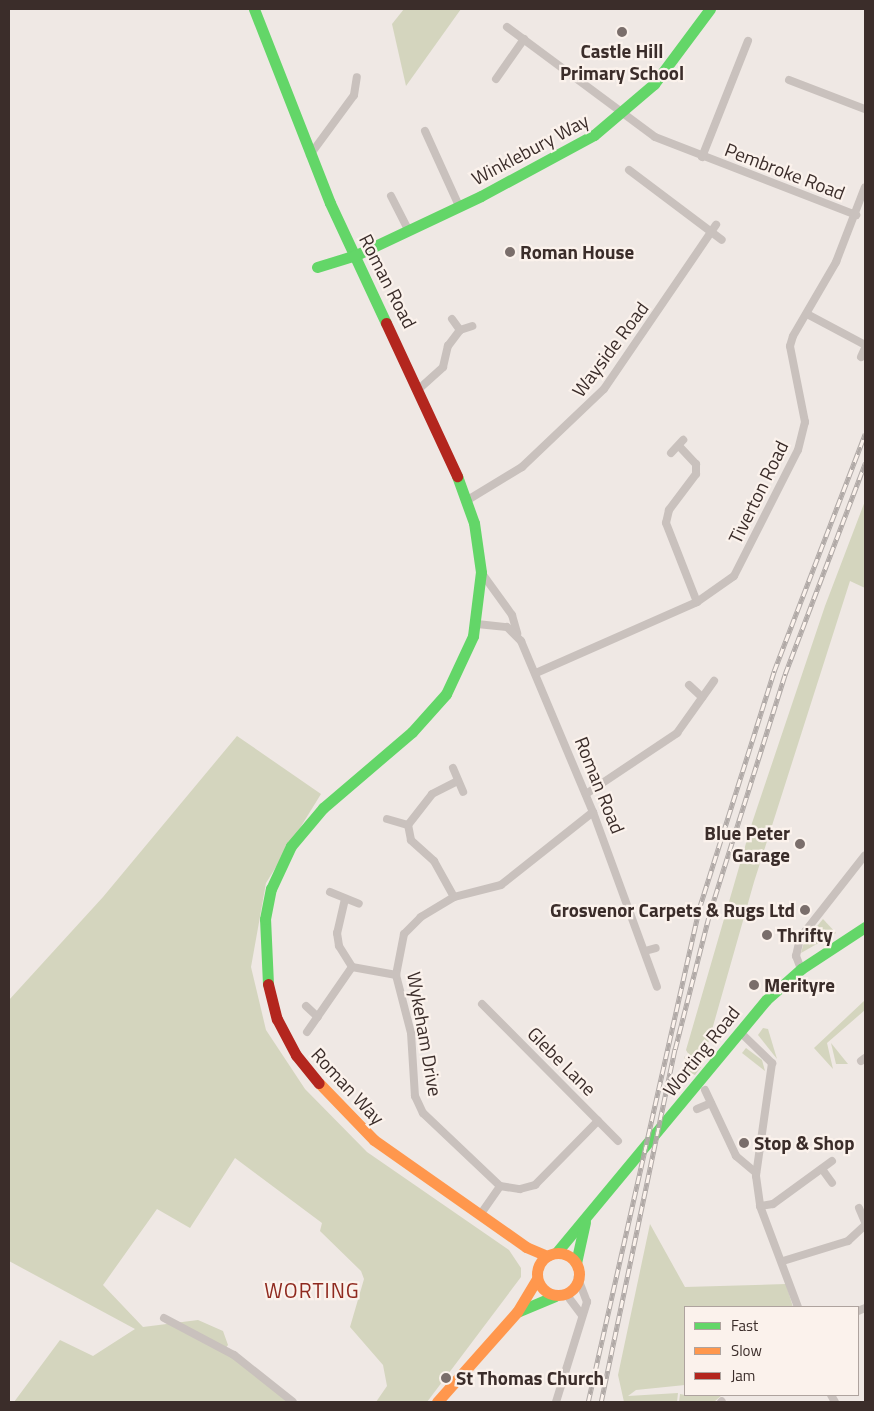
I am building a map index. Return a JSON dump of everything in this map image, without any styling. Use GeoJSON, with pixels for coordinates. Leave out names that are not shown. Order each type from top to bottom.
{"type":"FeatureCollection","features":[{"type":"Feature","properties":{"kind":"street","name":"Roman Road"},"geometry":{"type":"LineString","coordinates":[[254,9],[310,155],[354,256],[420,388],[466,501],[482,572],[477,624]]}},
{"type":"Feature","properties":{"kind":"street","name":"Winklebury Way"},"geometry":{"type":"LineString","coordinates":[[317,266],[354,256],[575,148],[625,112],[654,84],[710,9]]}},
{"type":"Feature","properties":{"kind":"street","name":"Pembroke Road"},"geometry":{"type":"LineString","coordinates":[[507,27],[625,112],[654,136],[702,157],[856,215]]}},
{"type":"Feature","properties":{"kind":"street"},"geometry":{"type":"LineString","coordinates":[[496,79],[524,39]]}},
{"type":"Feature","properties":{"kind":"street","name":"Pembroke Road"},"geometry":{"type":"LineString","coordinates":[[702,157],[748,41]]}},
{"type":"Feature","properties":{"kind":"street"},"geometry":{"type":"LineString","coordinates":[[310,155],[354,95],[357,77]]}},
{"type":"Feature","properties":{"kind":"street"},"geometry":{"type":"LineString","coordinates":[[789,80],[865,109]]}},
{"type":"Feature","properties":{"kind":"street"},"geometry":{"type":"LineString","coordinates":[[425,131],[459,206]]}},
{"type":"Feature","properties":{"kind":"street"},"geometry":{"type":"LineString","coordinates":[[629,170],[713,228],[722,240]]}},
{"type":"Feature","properties":{"kind":"street","name":"Tiverton Road"},"geometry":{"type":"LineString","coordinates":[[536,673],[697,602],[734,576],[798,450],[805,414],[790,346],[856,215],[865,187]]}},
{"type":"Feature","properties":{"kind":"street"},"geometry":{"type":"LineString","coordinates":[[391,196],[392,209],[408,230]]}},
{"type":"Feature","properties":{"kind":"street","name":"Wayside Road"},"geometry":{"type":"LineString","coordinates":[[466,501],[522,466],[599,395],[713,228]]}},
{"type":"Feature","properties":{"kind":"street"},"geometry":{"type":"LineString","coordinates":[[807,314],[865,346],[861,357]]}},
{"type":"Feature","properties":{"kind":"street"},"geometry":{"type":"LineString","coordinates":[[452,319],[460,330]]}},
{"type":"Feature","properties":{"kind":"street"},"geometry":{"type":"LineString","coordinates":[[420,388],[443,368],[448,346],[460,330],[472,326]]}},
{"type":"Feature","properties":{"kind":"street"},"geometry":{"type":"LineString","coordinates":[[671,453],[681,443],[696,464],[696,474],[669,510],[666,523],[697,602]]}},
{"type":"Feature","properties":{"kind":"street","name":"Roman Road"},"geometry":{"type":"LineString","coordinates":[[482,572],[512,615],[517,633],[536,673],[593,812],[645,951],[656,987]]}},
{"type":"Feature","properties":{"kind":"street"},"geometry":{"type":"LineString","coordinates":[[477,624],[507,627],[517,633]]}},
{"type":"Feature","properties":{"kind":"street","name":"Roman Way"},"geometry":{"type":"LineString","coordinates":[[477,624],[460,669],[431,713],[323,808],[291,846],[272,889],[263,953],[277,1019],[296,1055],[330,1097],[374,1140],[526,1247],[551,1255]]}},
{"type":"Feature","properties":{"kind":"street"},"geometry":{"type":"LineString","coordinates":[[586,794],[667,742],[714,681]]}},
{"type":"Feature","properties":{"kind":"street"},"geometry":{"type":"LineString","coordinates":[[688,685],[702,697]]}},
{"type":"Feature","properties":{"kind":"street"},"geometry":{"type":"LineString","coordinates":[[453,768],[463,792]]}},
{"type":"Feature","properties":{"kind":"street"},"geometry":{"type":"LineString","coordinates":[[454,897],[434,861],[411,840],[408,825],[432,794],[458,781]]}},
{"type":"Feature","properties":{"kind":"street","name":"Wykeham Drive"},"geometry":{"type":"LineString","coordinates":[[500,1186],[423,1113],[415,1096],[411,1033],[396,975],[404,934],[421,917],[454,897],[501,885],[593,812]]}},
{"type":"Feature","properties":{"kind":"street"},"geometry":{"type":"LineString","coordinates":[[387,819],[408,825]]}},
{"type":"Feature","properties":{"kind":"street"},"geometry":{"type":"LineString","coordinates":[[802,969],[796,956],[800,938],[865,855]]}},
{"type":"Feature","properties":{"kind":"street"},"geometry":{"type":"LineString","coordinates":[[330,892],[359,904]]}},
{"type":"Feature","properties":{"kind":"street"},"geometry":{"type":"LineString","coordinates":[[345,899],[337,933],[339,946],[352,967],[396,975]]}},
{"type":"Feature","properties":{"kind":"street","name":"Worting Road"},"geometry":{"type":"LineString","coordinates":[[551,1255],[585,1221],[766,1000],[802,969],[865,927]]}},
{"type":"Feature","properties":{"kind":"street"},"geometry":{"type":"LineString","coordinates":[[645,951],[656,948]]}},
{"type":"Feature","properties":{"kind":"street"},"geometry":{"type":"LineString","coordinates":[[307,1032],[352,967]]}},
{"type":"Feature","properties":{"kind":"street","name":"Glebe Lane"},"geometry":{"type":"LineString","coordinates":[[482,1004],[618,1141]]}},
{"type":"Feature","properties":{"kind":"street"},"geometry":{"type":"LineString","coordinates":[[306,1006],[318,1017]]}},
{"type":"Feature","properties":{"kind":"street"},"geometry":{"type":"LineString","coordinates":[[740,1032],[772,1063],[756,1173],[760,1206],[798,1306]]}},
{"type":"Feature","properties":{"kind":"street"},"geometry":{"type":"LineString","coordinates":[[705,1090],[736,1156],[756,1173]]}},
{"type":"Feature","properties":{"kind":"street"},"geometry":{"type":"LineString","coordinates":[[697,1109],[711,1103]]}},
{"type":"Feature","properties":{"kind":"street"},"geometry":{"type":"LineString","coordinates":[[480,1215],[500,1186],[520,1189],[535,1185],[598,1121]]}},
{"type":"Feature","properties":{"kind":"street"},"geometry":{"type":"LineString","coordinates":[[760,1206],[773,1204],[832,1161]]}},
{"type":"Feature","properties":{"kind":"street"},"geometry":{"type":"LineString","coordinates":[[822,1169],[832,1183]]}},
{"type":"Feature","properties":{"kind":"street"},"geometry":{"type":"LineString","coordinates":[[782,1261],[848,1241],[865,1224],[859,1208]]}},
{"type":"Feature","properties":{"kind":"street","name":"Worting Road"},"geometry":{"type":"LineString","coordinates":[[576,1263],[585,1221]]}},
{"type":"Feature","properties":{"kind":"street","name":"Roman Way"},"geometry":{"type":"LineString","coordinates":[[526,1247],[538,1265]]}},
{"type":"Feature","properties":{"kind":"street"},"geometry":{"type":"LineString","coordinates":[[437,1402],[517,1312],[537,1279],[538,1265],[551,1255],[576,1263],[578,1278],[587,1294],[556,1402]]}},
{"type":"Feature","properties":{"kind":"street"},"geometry":{"type":"LineString","coordinates":[[517,1312],[561,1295],[578,1278]]}},
{"type":"Feature","properties":{"kind":"street"},"geometry":{"type":"LineString","coordinates":[[537,1279],[541,1288],[561,1295],[582,1314]]}},
{"type":"Feature","properties":{"kind":"street"},"geometry":{"type":"LineString","coordinates":[[164,1318],[234,1355],[293,1402]]}},
{"type":"Feature","properties":{"kind":"green space"},"geometry":{"type":"Polygon","coordinates":[[[404,9],[461,9],[406,86],[392,24],[404,9]]]}},
{"type":"Feature","properties":{"kind":"green space"},"geometry":{"type":"Polygon","coordinates":[[[865,501],[865,588],[850,581],[754,882],[704,1058],[692,1060],[686,1050],[751,826],[825,606],[865,501]]]}},
{"type":"Feature","properties":{"kind":"green space"},"geometry":{"type":"Polygon","coordinates":[[[237,736],[321,794],[266,883],[251,967],[266,1030],[305,1089],[367,1152],[509,1250],[521,1268],[521,1277],[427,1402],[376,1402],[387,1386],[383,1365],[350,1327],[364,1279],[361,1271],[320,1231],[322,1223],[235,1158],[190,1228],[157,1209],[103,1285],[143,1327],[198,1320],[223,1331],[228,1345],[225,1349],[293,1402],[14,1402],[60,1340],[93,1356],[135,1329],[9,1261],[9,1000],[103,897],[237,736]]]}},
{"type":"Feature","properties":{"kind":"green space"},"geometry":{"type":"Polygon","coordinates":[[[823,919],[836,933],[801,953],[804,942],[823,919]]]}},
{"type":"Feature","properties":{"kind":"green space"},"geometry":{"type":"Polygon","coordinates":[[[865,1000],[865,1010],[827,1043],[833,1069],[814,1048],[865,1000]]]}},
{"type":"Feature","properties":{"kind":"green space"},"geometry":{"type":"Polygon","coordinates":[[[763,1028],[768,1029],[777,1059],[758,1035],[763,1028]]]}},
{"type":"Feature","properties":{"kind":"green space"},"geometry":{"type":"Polygon","coordinates":[[[831,1043],[848,1064],[836,1064],[831,1043]]]}},
{"type":"Feature","properties":{"kind":"green space"},"geometry":{"type":"Polygon","coordinates":[[[746,1048],[762,1060],[765,1071],[742,1053],[746,1048]]]}},
{"type":"Feature","properties":{"kind":"green space"},"geometry":{"type":"Polygon","coordinates":[[[684,1056],[691,1065],[701,1067],[695,1075],[689,1073],[684,1056]]]}},
{"type":"Feature","properties":{"kind":"green space"},"geometry":{"type":"Polygon","coordinates":[[[650,1224],[685,1287],[786,1284],[793,1306],[684,1306],[684,1385],[636,1390],[628,1396],[678,1393],[677,1402],[624,1402],[618,1375],[650,1224]]]}},
{"type":"Feature","properties":{"kind":"green space"},"geometry":{"type":"Polygon","coordinates":[[[680,1394],[684,1396],[721,1396],[714,1402],[679,1402],[680,1394]]]}},
{"type":"Feature","properties":{"kind":"railway"},"geometry":{"type":"LineString","coordinates":[[588,1402],[699,909],[774,671],[865,434]]}},
{"type":"Feature","properties":{"kind":"railway"},"geometry":{"type":"LineString","coordinates":[[601,1402],[675,1049],[710,912],[785,674],[865,463]]}},
{"type":"Feature","properties":{"kind":"traffic: fast"},"geometry":{"type":"LineString","coordinates":[[254,9],[330,203],[386,323]]}},
{"type":"Feature","properties":{"kind":"traffic: fast"},"geometry":{"type":"LineString","coordinates":[[317,267],[354,256],[481,196],[594,135],[654,84],[710,9]]}},
{"type":"Feature","properties":{"kind":"traffic: fast"},"geometry":{"type":"LineString","coordinates":[[268,984],[265,919],[271,889],[291,846],[323,808],[412,732],[446,694],[473,636],[481,572],[474,523],[457,476]]}},
{"type":"Feature","properties":{"kind":"traffic: fast"},"geometry":{"type":"LineString","coordinates":[[556,1253],[766,1000],[801,969],[865,927]]}},
{"type":"Feature","properties":{"kind":"traffic: fast"},"geometry":{"type":"LineString","coordinates":[[576,1263],[585,1222]]}},
{"type":"Feature","properties":{"kind":"traffic: fast"},"geometry":{"type":"LineString","coordinates":[[517,1312],[555,1296]]}},
{"type":"Feature","properties":{"kind":"traffic: slow"},"geometry":{"type":"LineString","coordinates":[[319,1083],[374,1140],[526,1247],[547,1256]]}},
{"type":"Feature","properties":{"kind":"traffic: slow"},"geometry":{"type":"LineString","coordinates":[[562,1253],[570,1256],[576,1262],[579,1274],[576,1286],[570,1292],[554,1295],[546,1292],[540,1286],[537,1270],[540,1262],[546,1256],[562,1253]]}},
{"type":"Feature","properties":{"kind":"traffic: slow"},"geometry":{"type":"LineString","coordinates":[[437,1402],[517,1312],[537,1279]]}},
{"type":"Feature","properties":{"kind":"traffic: jam"},"geometry":{"type":"LineString","coordinates":[[386,323],[457,476]]}},
{"type":"Feature","properties":{"kind":"traffic: jam"},"geometry":{"type":"LineString","coordinates":[[268,984],[277,1019],[296,1055],[319,1083]]}},
{"type":"Feature","properties":{"kind":"place","name":"Castle Hill Primary School"},"geometry":{"type":"Point","coordinates":[622,32]}},
{"type":"Feature","properties":{"kind":"place","name":"Roman House"},"geometry":{"type":"Point","coordinates":[510,252]}},
{"type":"Feature","properties":{"kind":"place","name":"Blue Peter Garage"},"geometry":{"type":"Point","coordinates":[800,844]}},
{"type":"Feature","properties":{"kind":"place","name":"Grosvenor Carpets & Rugs Ltd"},"geometry":{"type":"Point","coordinates":[805,910]}},
{"type":"Feature","properties":{"kind":"place","name":"Thrifty"},"geometry":{"type":"Point","coordinates":[767,935]}},
{"type":"Feature","properties":{"kind":"place","name":"Merityre"},"geometry":{"type":"Point","coordinates":[754,985]}},
{"type":"Feature","properties":{"kind":"place","name":"Stop & Shop"},"geometry":{"type":"Point","coordinates":[744,1143]}},
{"type":"Feature","properties":{"kind":"place","name":"St Thomas Church"},"geometry":{"type":"Point","coordinates":[446,1378]}},
{"type":"Feature","properties":{"kind":"district","name":"WORTING"},"geometry":{"type":"Point","coordinates":[312,1290]}}]}
